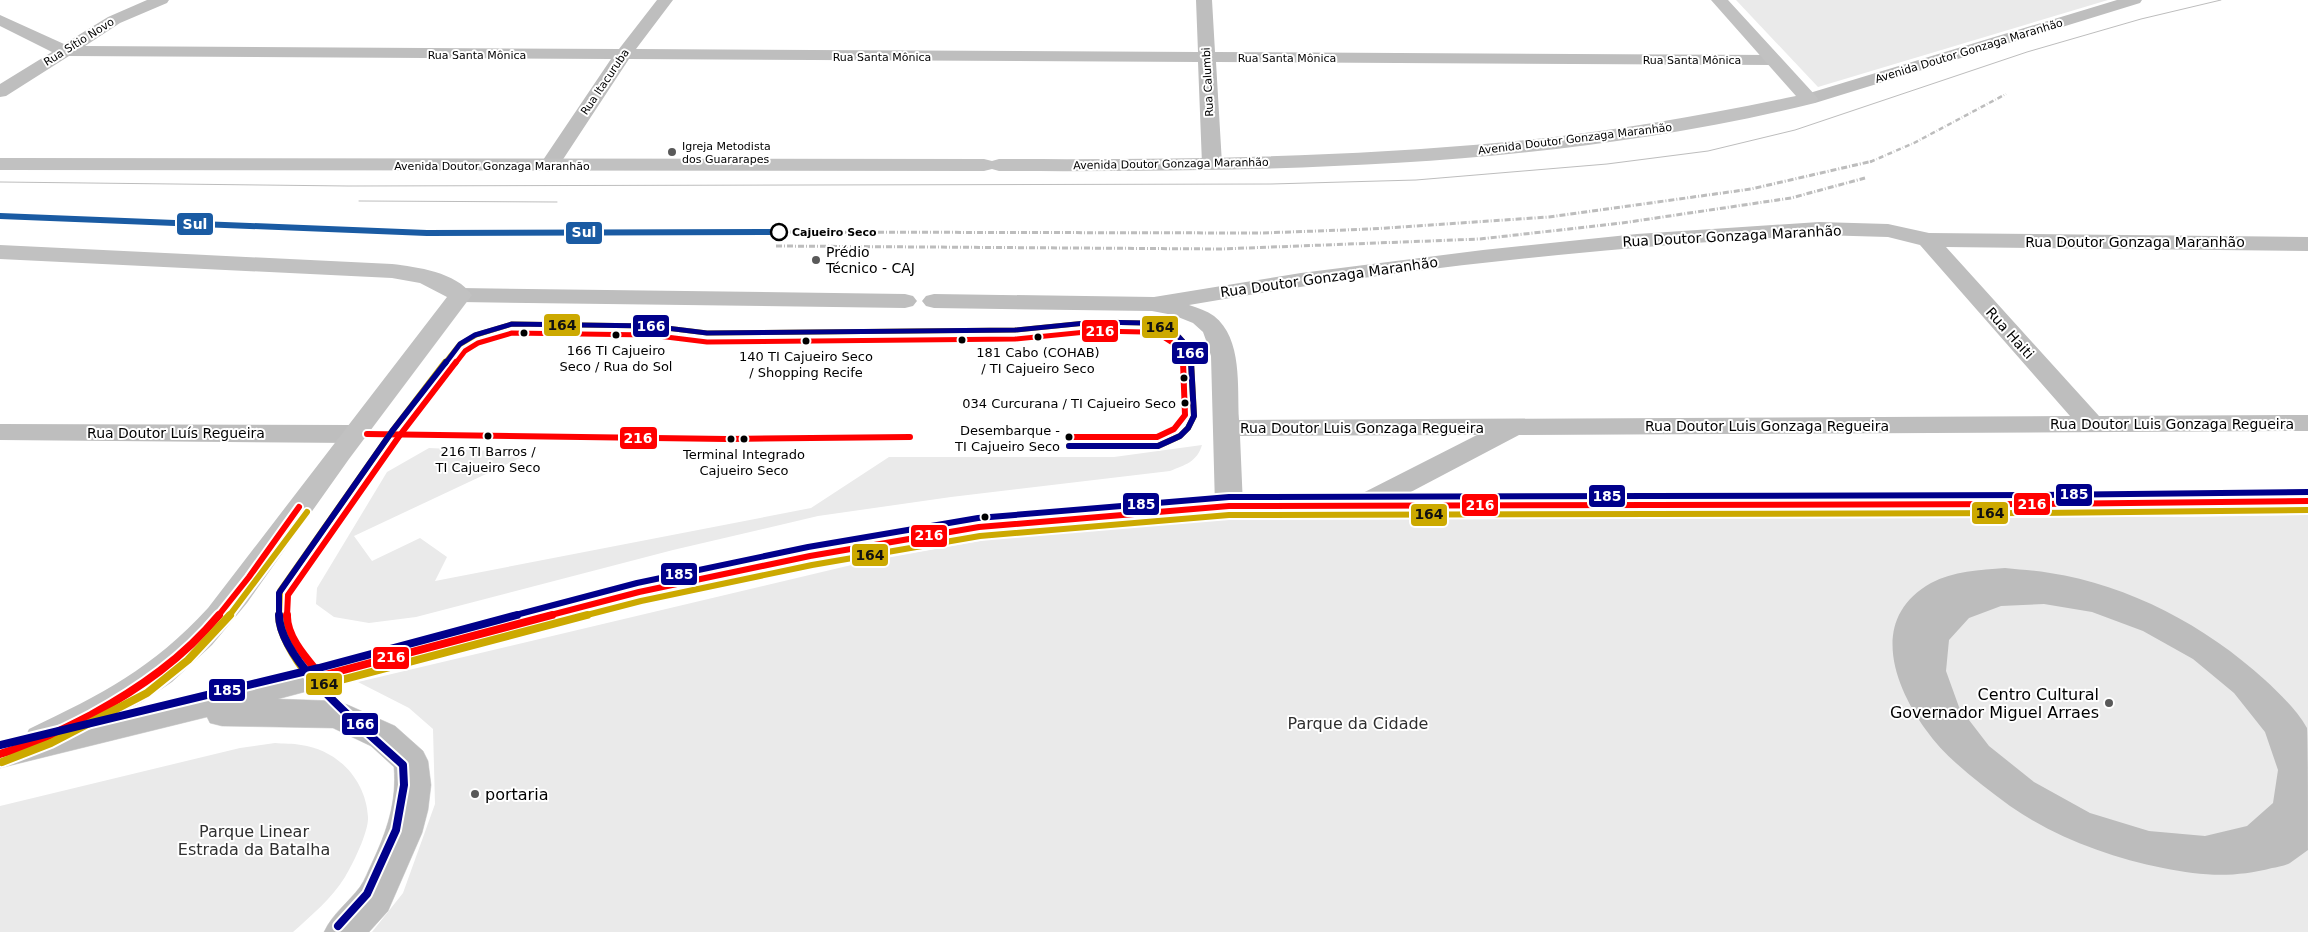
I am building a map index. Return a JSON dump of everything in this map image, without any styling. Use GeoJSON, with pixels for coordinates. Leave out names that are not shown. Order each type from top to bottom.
{"type":"FeatureCollection","features":[{"type":"Feature","properties":{"kind":"highway"},"geometry":{"type":"LineString","coordinates":[[10,752],[152,719],[322,676],[639,592],[810,556],[979,527],[1229,506],[1359,507],[2308,501]]}},
{"type":"Feature","properties":{"kind":"highway"},"geometry":{"type":"LineString","coordinates":[[152,719],[256,712],[336,715],[383,736],[411,761],[413,785],[410,810],[404,833],[374,899],[344,932]]}},
{"type":"Feature","properties":{"kind":"street","name":"Rua Sítio Novo"},"geometry":{"type":"LineString","coordinates":[[0,92],[120,17],[161,0]]}},
{"type":"Feature","properties":{"kind":"street","name":"Rua Itacuruba"},"geometry":{"type":"LineString","coordinates":[[549,166],[622,56],[665,0]]}},
{"type":"Feature","properties":{"kind":"street","name":"Rua Calumbi"},"geometry":{"type":"LineString","coordinates":[[1204,0],[1212,164]]}},
{"type":"Feature","properties":{"kind":"street"},"geometry":{"type":"LineString","coordinates":[[1719,0],[1809,99]]}},
{"type":"Feature","properties":{"kind":"street","name":"Avenida Doutor Gonzaga Maranhão"},"geometry":{"type":"LineString","coordinates":[[0,164],[549,166],[1212,164],[1346,161],[1460,153],[1609,136],[1734,117],[1809,99],[2122,1]]}},
{"type":"Feature","properties":{"kind":"street","name":"Rua Santa Mônica"},"geometry":{"type":"LineString","coordinates":[[0,20],[64,51],[622,56],[1772,60]]}},
{"type":"Feature","properties":{"kind":"street","name":"Rua Doutor Gonzaga Maranhão"},"geometry":{"type":"LineString","coordinates":[[1158,303],[1270,283],[1547,248],[1662,237],[1876,229],[1911,234],[1928,240],[2308,244]]}},
{"type":"Feature","properties":{"kind":"street","name":"Rua Haiti"},"geometry":{"type":"LineString","coordinates":[[1928,240],[2093,425]]}},
{"type":"Feature","properties":{"kind":"street"},"geometry":{"type":"LineString","coordinates":[[0,252],[392,271],[422,274],[443,283],[460,295],[905,301]]}},
{"type":"Feature","properties":{"kind":"street"},"geometry":{"type":"LineString","coordinates":[[10,752],[118,700],[160,673],[191,646],[220,616],[353,434],[460,295]]}},
{"type":"Feature","properties":{"kind":"street"},"geometry":{"type":"LineString","coordinates":[[934,301],[1158,303],[1196,315],[1214,328],[1219,337],[1223,356],[1229,506]]}},
{"type":"Feature","properties":{"kind":"street","name":"Rua Doutor Luis Gonzaga Regueira"},"geometry":{"type":"LineString","coordinates":[[1226,428],[2308,423]]}},
{"type":"Feature","properties":{"kind":"street"},"geometry":{"type":"LineString","coordinates":[[1359,507],[1514,427]]}},
{"type":"Feature","properties":{"kind":"street","name":"Rua Doutor Luís Regueira"},"geometry":{"type":"LineString","coordinates":[[0,432],[353,434]]}},
{"type":"Feature","properties":{"kind":"green space"},"geometry":{"type":"Polygon","coordinates":[[[1736,0],[2108,0],[1818,87],[1736,0]]]}},
{"type":"Feature","properties":{"kind":"green space"},"geometry":{"type":"Polygon","coordinates":[[[1202,445],[1194,459],[1170,471],[951,497],[818,516],[673,550],[416,617],[369,623],[334,617],[316,604],[317,588],[387,472],[429,448],[517,452],[520,458],[354,536],[372,561],[420,538],[447,557],[435,581],[811,508],[889,457],[1114,457],[1202,445]]]}},
{"type":"Feature","properties":{"kind":"green space","name":"Parque da Cidade"},"geometry":{"type":"Polygon","coordinates":[[[1361,513],[1836,518],[1954,515],[2184,517],[2308,515],[2308,932],[372,932],[403,893],[435,804],[433,729],[409,708],[358,682],[864,562],[1002,537],[1055,530],[1197,518],[1361,513]]]}},
{"type":"Feature","properties":{"kind":"green space","name":"Parque Linear Estrada da Batalha"},"geometry":{"type":"Polygon","coordinates":[[[275,743],[298,744],[314,748],[338,760],[356,779],[366,803],[368,817],[368,823],[356,856],[340,885],[293,932],[0,932],[0,806],[240,748],[275,743]]]}},
{"type":"Feature","properties":{"kind":"shaded area"},"geometry":{"type":"Polygon","coordinates":[[[2005,568],[2039,571],[2080,579],[2109,587],[2137,598],[2165,611],[2218,642],[2265,680],[2293,709],[2307,728],[2308,850],[2285,865],[2231,875],[2191,873],[2143,864],[2084,845],[2045,827],[2010,806],[1954,761],[1934,741],[1914,712],[1904,693],[1897,673],[1893,652],[1893,633],[1899,614],[1912,597],[1931,583],[1948,576],[1976,570],[2005,568]],[[2044,604],[2001,606],[1969,618],[1949,640],[1946,671],[1959,707],[1989,746],[2034,782],[2090,813],[2149,831],[2205,836],[2247,826],[2273,803],[2278,770],[2265,732],[2234,693],[2193,659],[2143,631],[2092,612],[2044,604]]]}},
{"type":"Feature","properties":{"kind":"tram line"},"geometry":{"type":"LineString","coordinates":[[0,182],[348,186],[1271,184],[1416,180],[1607,164],[1708,151],[1795,130],[2027,52],[2141,19],[2221,0]]}},
{"type":"Feature","properties":{"kind":"tram line"},"geometry":{"type":"LineString","coordinates":[[359,201],[557,202]]}},
{"type":"Feature","properties":{"kind":"railway"},"geometry":{"type":"LineString","coordinates":[[1872,161],[1914,143],[2006,94]]}},
{"type":"Feature","properties":{"kind":"railway"},"geometry":{"type":"LineString","coordinates":[[779,232],[1262,233],[1371,229],[1549,217],[1751,189],[1872,161]]}},
{"type":"Feature","properties":{"kind":"railway"},"geometry":{"type":"LineString","coordinates":[[776,246],[1221,249],[1480,239],[1622,223],[1791,198],[1865,178]]}},
{"type":"Feature","properties":{"kind":"transit line","name":"Sul"},"geometry":{"type":"LineString","coordinates":[[0,216],[427,233],[779,232]]}},
{"type":"Feature","properties":{"kind":"transit line","name":"164"},"geometry":{"type":"LineString","coordinates":[[1069,446],[1158,446],[1180,436],[1188,428],[1194,416],[1190,349],[1179,337],[1165,329],[1145,323],[1096,322],[1015,330],[707,333],[650,326],[512,324],[476,335],[459,345],[393,430],[280,591],[279,626],[295,657],[315,682],[322,685],[641,601],[812,565],[980,536],[1229,515],[2039,513],[2308,510]]}},
{"type":"Feature","properties":{"kind":"transit line","name":"166"},"geometry":{"type":"LineString","coordinates":[[338,926],[367,894],[396,830],[404,785],[403,765],[315,682],[295,657],[279,625],[279,593],[393,430],[460,344],[475,335],[512,324],[650,326],[707,333],[1015,330],[1096,322],[1145,323],[1165,329],[1179,337],[1190,349],[1194,416],[1188,428],[1180,436],[1158,446],[1069,446]]}},
{"type":"Feature","properties":{"kind":"transit line","name":"216"},"geometry":{"type":"LineString","coordinates":[[1069,437],[1157,437],[1174,429],[1185,415],[1183,354],[1174,344],[1163,337],[1144,332],[1096,331],[1015,339],[707,342],[650,335],[512,333],[478,343],[465,351],[400,435],[288,595],[287,623],[302,652],[321,676],[639,592],[810,556],[979,527],[1229,506],[2039,504],[2308,501]]}},
{"type":"Feature","properties":{"kind":"transit line","name":"216"},"geometry":{"type":"LineString","coordinates":[[367,434],[727,439],[910,437]]}},
{"type":"Feature","properties":{"kind":"transit line","name":"185"},"geometry":{"type":"LineString","coordinates":[[0,745],[319,668],[637,583],[808,547],[978,518],[1229,497],[2039,495],[2308,492]]}},
{"type":"Feature","properties":{"kind":"transit line","name":"216"},"geometry":{"type":"LineString","coordinates":[[0,754],[31,744],[81,720],[134,691],[173,662],[194,643],[232,600],[299,507]]}},
{"type":"Feature","properties":{"kind":"transit line","name":"164"},"geometry":{"type":"LineString","coordinates":[[2,762],[42,748],[136,700],[168,678],[225,621],[307,512]]}},
{"type":"Feature","properties":{"kind":"place","name":"Igreja Metodista dos Guararapes"},"geometry":{"type":"Point","coordinates":[672,152]}},
{"type":"Feature","properties":{"kind":"place","name":"Cajueiro Seco"},"geometry":{"type":"Point","coordinates":[779,232]}},
{"type":"Feature","properties":{"kind":"place","name":"Prédio Técnico - CAJ"},"geometry":{"type":"Point","coordinates":[816,260]}},
{"type":"Feature","properties":{"kind":"place","name":"166 TI Cajueiro Seco / Rua do Sol"},"geometry":{"type":"Point","coordinates":[616,335]}},
{"type":"Feature","properties":{"kind":"place","name":"181 Cabo (COHAB) / TI Cajueiro Seco"},"geometry":{"type":"Point","coordinates":[1038,337]}},
{"type":"Feature","properties":{"kind":"place","name":"140 TI Cajueiro Seco / Shopping Recife"},"geometry":{"type":"Point","coordinates":[806,341]}},
{"type":"Feature","properties":{"kind":"place","name":"034 Curcurana / TI Cajueiro Seco"},"geometry":{"type":"Point","coordinates":[1185,403]}},
{"type":"Feature","properties":{"kind":"place","name":"216 TI Barros / TI Cajueiro Seco"},"geometry":{"type":"Point","coordinates":[488,436]}},
{"type":"Feature","properties":{"kind":"place","name":"Desembarque - TI Cajueiro Seco"},"geometry":{"type":"Point","coordinates":[1069,437]}},
{"type":"Feature","properties":{"kind":"place","name":"Terminal Integrado Cajueiro Seco"},"geometry":{"type":"Point","coordinates":[744,439]}},
{"type":"Feature","properties":{"kind":"place","name":"Centro Cultural Governador Miguel Arraes"},"geometry":{"type":"Point","coordinates":[2109,703]}},
{"type":"Feature","properties":{"kind":"place","name":"portaria"},"geometry":{"type":"Point","coordinates":[475,794]}}]}
